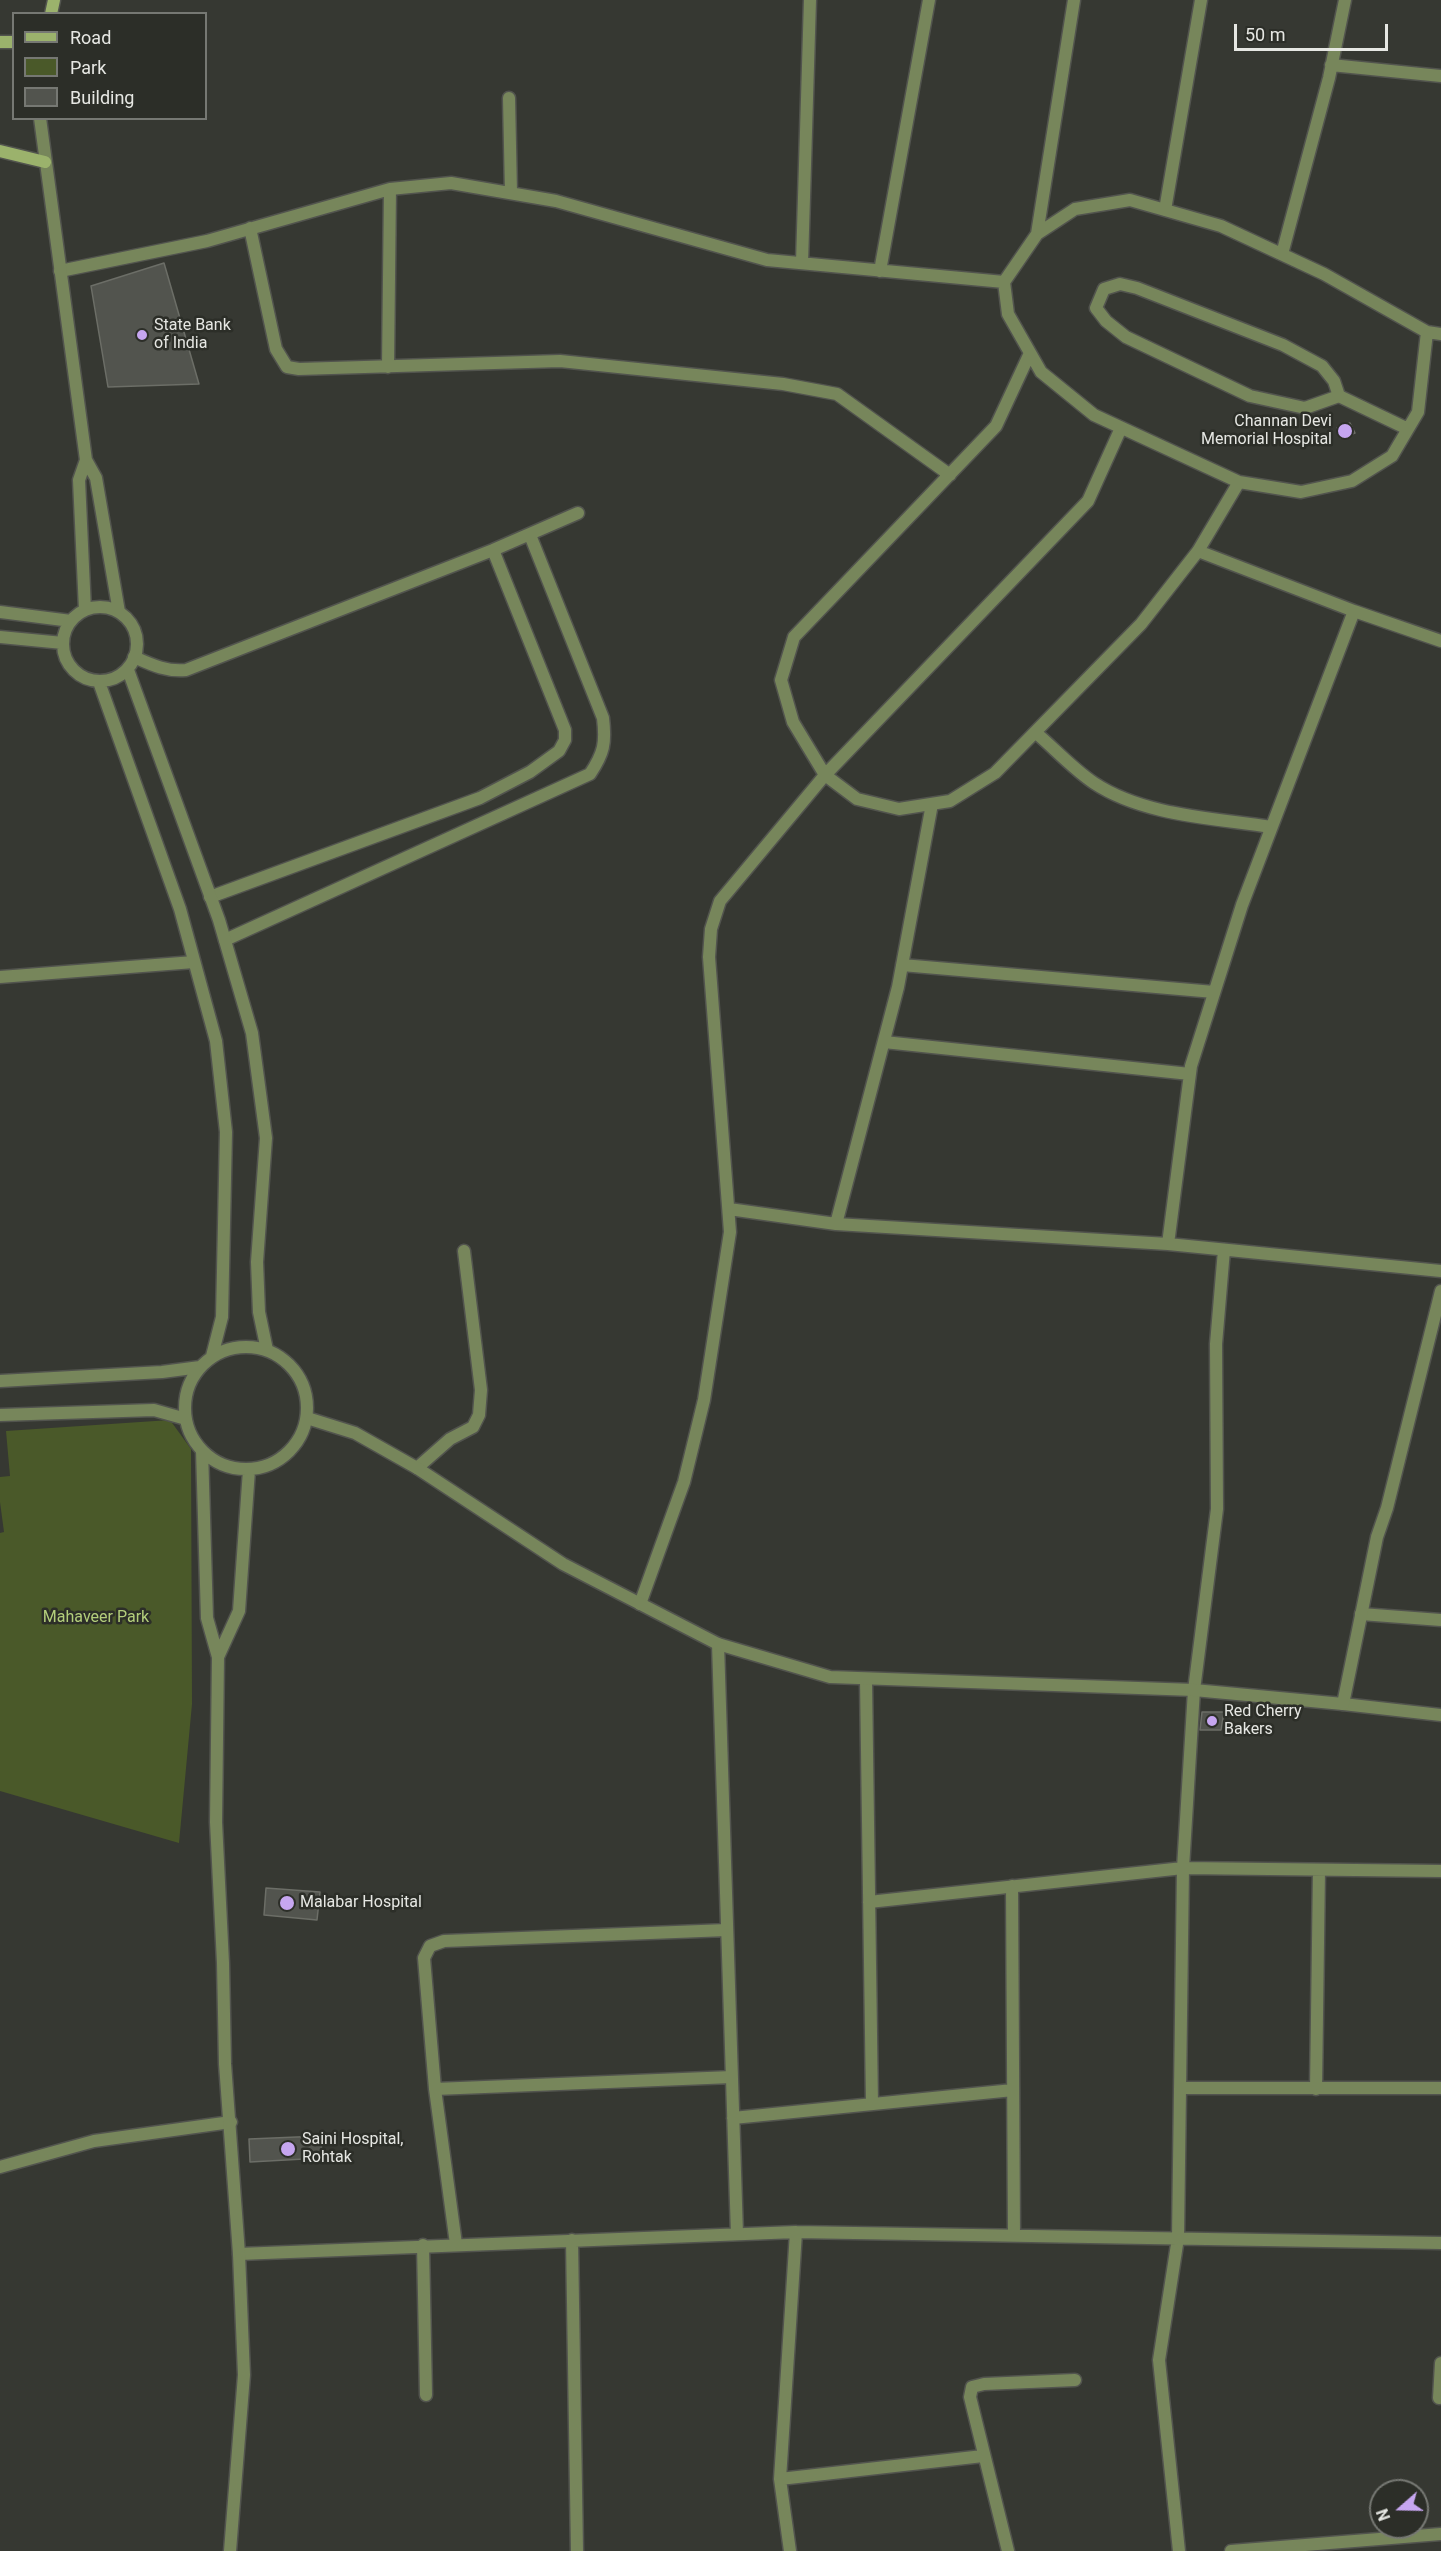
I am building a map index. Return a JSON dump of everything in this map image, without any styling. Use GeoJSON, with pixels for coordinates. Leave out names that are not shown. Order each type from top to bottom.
{"type":"FeatureCollection","features":[{"type":"Feature","properties":{"kind":"main road"},"geometry":{"type":"LineString","coordinates":[[0,151],[45,162]]}},
{"type":"Feature","properties":{"kind":"street"},"geometry":{"type":"LineString","coordinates":[[802,263],[810,0]]}},
{"type":"Feature","properties":{"kind":"street"},"geometry":{"type":"LineString","coordinates":[[880,270],[929,0]]}},
{"type":"Feature","properties":{"kind":"street"},"geometry":{"type":"LineString","coordinates":[[1037,234],[1074,0]]}},
{"type":"Feature","properties":{"kind":"street"},"geometry":{"type":"LineString","coordinates":[[1165,210],[1201,0]]}},
{"type":"Feature","properties":{"kind":"street"},"geometry":{"type":"LineString","coordinates":[[1282,254],[1331,65],[1345,0]]}},
{"type":"Feature","properties":{"kind":"street"},"geometry":{"type":"LineString","coordinates":[[1331,65],[1441,76]]}},
{"type":"Feature","properties":{"kind":"street"},"geometry":{"type":"LineString","coordinates":[[509,98],[511,193]]}},
{"type":"Feature","properties":{"kind":"street"},"geometry":{"type":"LineString","coordinates":[[40,120],[86,460],[96,478],[119,612]]}},
{"type":"Feature","properties":{"kind":"street"},"geometry":{"type":"LineString","coordinates":[[60,271],[207,241],[390,189],[451,183],[556,201],[767,260],[1004,282]]}},
{"type":"Feature","properties":{"kind":"street"},"geometry":{"type":"LineString","coordinates":[[388,367],[390,189]]}},
{"type":"Feature","properties":{"kind":"street"},"geometry":{"type":"LineString","coordinates":[[1428,332],[1418,412],[1392,456],[1352,481],[1301,492],[1239,482],[1094,416],[1041,372],[1008,314],[1004,282],[1037,234],[1075,209],[1130,200],[1221,226],[1324,274],[1428,332],[1441,334]]}},
{"type":"Feature","properties":{"kind":"street"},"geometry":{"type":"LineString","coordinates":[[250,228],[276,350],[287,367],[299,369],[560,361],[783,384],[837,394],[950,474]]}},
{"type":"Feature","properties":{"kind":"street"},"geometry":{"type":"LineString","coordinates":[[1339,396],[1334,381],[1322,366],[1283,345],[1137,288],[1120,284],[1104,289],[1096,308],[1106,321],[1126,337],[1250,396],[1305,408],[1339,396],[1408,429]]}},
{"type":"Feature","properties":{"kind":"street"},"geometry":{"type":"LineString","coordinates":[[1030,353],[996,426],[794,637],[781,680],[793,722],[825,775],[857,799],[899,809],[950,801],[995,773],[1142,624],[1198,551],[1239,482]]}},
{"type":"Feature","properties":{"kind":"street"},"geometry":{"type":"LineString","coordinates":[[640,1604],[684,1482],[704,1400],[727,1254],[729,1209],[709,957],[715,912],[720,901],[825,775],[1088,501],[1121,428]]}},
{"type":"Feature","properties":{"kind":"street"},"geometry":{"type":"LineString","coordinates":[[85,610],[79,480],[86,460]]}},
{"type":"Feature","properties":{"kind":"street"},"geometry":{"type":"LineString","coordinates":[[134,657],[157,668],[186,670],[493,550],[578,513]]}},
{"type":"Feature","properties":{"kind":"street"},"geometry":{"type":"LineString","coordinates":[[225,940],[590,774],[602,757],[605,737],[603,718],[530,535]]}},
{"type":"Feature","properties":{"kind":"street"},"geometry":{"type":"LineString","coordinates":[[210,897],[480,798],[530,772],[559,751],[565,740],[565,730],[493,550]]}},
{"type":"Feature","properties":{"kind":"street"},"geometry":{"type":"LineString","coordinates":[[1198,551],[1354,611],[1441,641]]}},
{"type":"Feature","properties":{"kind":"street"},"geometry":{"type":"LineString","coordinates":[[103,607],[119,612],[128,620],[137,636],[137,653],[128,670],[111,680],[99,682],[77,674],[66,658],[63,643],[71,621],[85,610],[103,607]]}},
{"type":"Feature","properties":{"kind":"street"},"geometry":{"type":"LineString","coordinates":[[1168,1244],[1190,1074],[1214,992],[1242,905],[1354,611]]}},
{"type":"Feature","properties":{"kind":"street"},"geometry":{"type":"LineString","coordinates":[[0,612],[71,621]]}},
{"type":"Feature","properties":{"kind":"street"},"geometry":{"type":"LineString","coordinates":[[0,637],[63,643]]}},
{"type":"Feature","properties":{"kind":"street"},"geometry":{"type":"LineString","coordinates":[[128,670],[225,940],[252,1033],[266,1138],[257,1262],[259,1312],[267,1350]]}},
{"type":"Feature","properties":{"kind":"street"},"geometry":{"type":"LineString","coordinates":[[99,682],[180,909],[216,1041],[226,1132],[222,1317],[212,1356]]}},
{"type":"Feature","properties":{"kind":"street"},"geometry":{"type":"LineString","coordinates":[[1035,732],[1095,783],[1125,798],[1158,809],[1271,827]]}},
{"type":"Feature","properties":{"kind":"street"},"geometry":{"type":"LineString","coordinates":[[836,1224],[902,965],[932,804]]}},
{"type":"Feature","properties":{"kind":"street"},"geometry":{"type":"LineString","coordinates":[[0,977],[194,962]]}},
{"type":"Feature","properties":{"kind":"street"},"geometry":{"type":"LineString","coordinates":[[902,965],[1214,992]]}},
{"type":"Feature","properties":{"kind":"street"},"geometry":{"type":"LineString","coordinates":[[884,1042],[1190,1074]]}},
{"type":"Feature","properties":{"kind":"street"},"geometry":{"type":"LineString","coordinates":[[729,1209],[836,1224],[1168,1244],[1441,1271]]}},
{"type":"Feature","properties":{"kind":"street"},"geometry":{"type":"LineString","coordinates":[[1179,2551],[1159,2360],[1178,2238],[1184,1868],[1194,1690],[1217,1509],[1215,1344],[1224,1250]]}},
{"type":"Feature","properties":{"kind":"street"},"geometry":{"type":"LineString","coordinates":[[417,1468],[450,1439],[473,1427],[479,1414],[481,1390],[464,1251]]}},
{"type":"Feature","properties":{"kind":"street"},"geometry":{"type":"LineString","coordinates":[[1343,1704],[1377,1537],[1387,1508],[1441,1291]]}},
{"type":"Feature","properties":{"kind":"street"},"geometry":{"type":"LineString","coordinates":[[202,1450],[223,1465],[249,1470],[276,1462],[297,1444],[307,1418],[305,1389],[291,1365],[267,1350],[247,1346],[227,1349],[212,1356],[200,1367],[191,1382],[185,1400],[186,1419],[202,1450],[207,1618],[218,1657],[216,1822],[225,2064],[231,2122],[244,2375],[230,2551]]}},
{"type":"Feature","properties":{"kind":"street"},"geometry":{"type":"LineString","coordinates":[[0,1381],[162,1372],[200,1367]]}},
{"type":"Feature","properties":{"kind":"street"},"geometry":{"type":"LineString","coordinates":[[0,1415],[154,1410],[186,1419]]}},
{"type":"Feature","properties":{"kind":"street"},"geometry":{"type":"LineString","coordinates":[[307,1418],[355,1433],[417,1468],[563,1564],[718,1644],[830,1677],[1194,1690],[1441,1715]]}},
{"type":"Feature","properties":{"kind":"street"},"geometry":{"type":"LineString","coordinates":[[218,1657],[239,1611],[249,1470]]}},
{"type":"Feature","properties":{"kind":"street"},"geometry":{"type":"LineString","coordinates":[[1360,1614],[1441,1620]]}},
{"type":"Feature","properties":{"kind":"street"},"geometry":{"type":"LineString","coordinates":[[718,1644],[737,2234]]}},
{"type":"Feature","properties":{"kind":"street"},"geometry":{"type":"LineString","coordinates":[[866,1680],[872,2104]]}},
{"type":"Feature","properties":{"kind":"street"},"geometry":{"type":"LineString","coordinates":[[869,1902],[1184,1868],[1441,1871]]}},
{"type":"Feature","properties":{"kind":"street"},"geometry":{"type":"LineString","coordinates":[[1316,2089],[1319,1870]]}},
{"type":"Feature","properties":{"kind":"street"},"geometry":{"type":"LineString","coordinates":[[1012,1886],[1014,2235]]}},
{"type":"Feature","properties":{"kind":"street"},"geometry":{"type":"LineString","coordinates":[[456,2244],[435,2089],[424,1958],[430,1946],[435,1943],[727,1930]]}},
{"type":"Feature","properties":{"kind":"street"},"geometry":{"type":"LineString","coordinates":[[435,2089],[732,2077]]}},
{"type":"Feature","properties":{"kind":"street"},"geometry":{"type":"LineString","coordinates":[[1180,2088],[1441,2088]]}},
{"type":"Feature","properties":{"kind":"street"},"geometry":{"type":"LineString","coordinates":[[733,2118],[1013,2090]]}},
{"type":"Feature","properties":{"kind":"street"},"geometry":{"type":"LineString","coordinates":[[0,2167],[94,2141],[231,2122]]}},
{"type":"Feature","properties":{"kind":"street"},"geometry":{"type":"LineString","coordinates":[[239,2254],[796,2232],[1441,2243]]}},
{"type":"Feature","properties":{"kind":"street"},"geometry":{"type":"LineString","coordinates":[[790,2551],[780,2479],[796,2232]]}},
{"type":"Feature","properties":{"kind":"street"},"geometry":{"type":"LineString","coordinates":[[572,2240],[577,2551]]}},
{"type":"Feature","properties":{"kind":"street"},"geometry":{"type":"LineString","coordinates":[[423,2245],[426,2395]]}},
{"type":"Feature","properties":{"kind":"street"},"geometry":{"type":"LineString","coordinates":[[1439,2398],[1441,2364]]}},
{"type":"Feature","properties":{"kind":"street"},"geometry":{"type":"LineString","coordinates":[[1008,2551],[970,2397],[972,2387],[984,2384],[1075,2380]]}},
{"type":"Feature","properties":{"kind":"street"},"geometry":{"type":"LineString","coordinates":[[780,2479],[983,2456]]}},
{"type":"Feature","properties":{"kind":"street"},"geometry":{"type":"LineString","coordinates":[[1231,2551],[1441,2534]]}},
{"type":"Feature","properties":{"kind":"green space","name":"Mahaveer Park"},"geometry":{"type":"Polygon","coordinates":[[[170,1420],[191,1449],[192,1704],[179,1843],[0,1791],[0,1533],[4,1532],[0,1502],[0,1477],[10,1476],[6,1431],[170,1420]]]}},
{"type":"Feature","properties":{"kind":"building","name":"State Bank of India"},"geometry":{"type":"Polygon","coordinates":[[[164,263],[199,384],[108,387],[91,286],[164,263]]]}},
{"type":"Feature","properties":{"kind":"building"},"geometry":{"type":"Polygon","coordinates":[[[1350,423],[1355,433],[1341,438],[1337,428],[1350,423]]]}},
{"type":"Feature","properties":{"kind":"building","name":"Red Cherry Bakers"},"geometry":{"type":"Polygon","coordinates":[[[1202,1712],[1224,1712],[1221,1730],[1200,1730],[1202,1712]]]}},
{"type":"Feature","properties":{"kind":"building"},"geometry":{"type":"Polygon","coordinates":[[[266,1888],[320,1892],[317,1920],[264,1915],[266,1888]]]}},
{"type":"Feature","properties":{"kind":"building"},"geometry":{"type":"Polygon","coordinates":[[[321,2136],[322,2158],[250,2162],[249,2139],[321,2136]]]}},
{"type":"Feature","properties":{"kind":"place","name":"State Bank of India"},"geometry":{"type":"Point","coordinates":[142,335]}},
{"type":"Feature","properties":{"kind":"place","name":"Channan Devi Memorial Hospital"},"geometry":{"type":"Point","coordinates":[1345,431]}},
{"type":"Feature","properties":{"kind":"place","name":"Red Cherry Bakers"},"geometry":{"type":"Point","coordinates":[1212,1721]}},
{"type":"Feature","properties":{"kind":"place","name":"Malabar Hospital"},"geometry":{"type":"Point","coordinates":[287,1903]}},
{"type":"Feature","properties":{"kind":"place","name":"Saini Hospital, Rohtak"},"geometry":{"type":"Point","coordinates":[288,2149]}}]}
